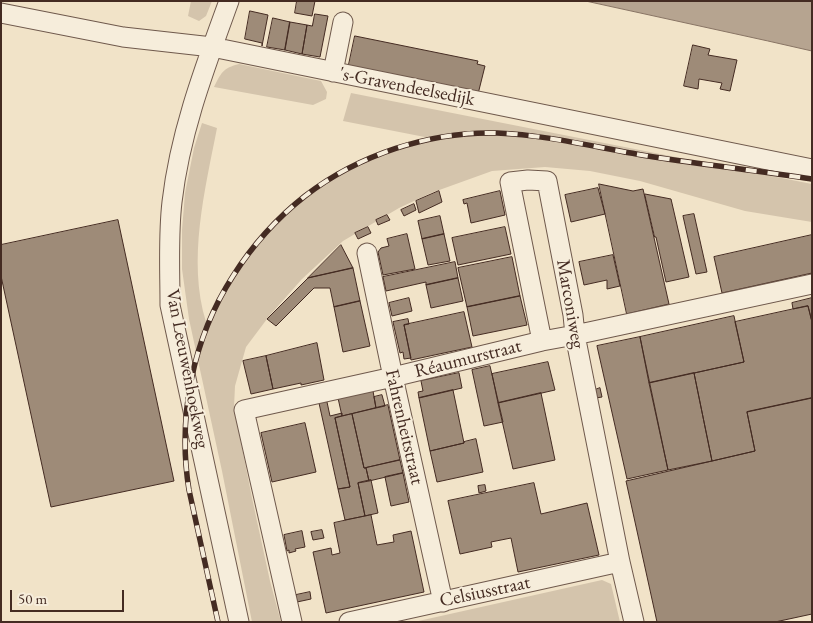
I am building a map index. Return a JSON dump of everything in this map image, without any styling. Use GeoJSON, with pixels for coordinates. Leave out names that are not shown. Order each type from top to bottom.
{"type":"FeatureCollection","features":[{"type":"Feature","properties":{"kind":"street","name":"Van Leeuwenhoekweg"},"geometry":{"type":"LineString","coordinates":[[229,1],[212,47],[180,150],[170,224],[170,305],[239,622]]}},
{"type":"Feature","properties":{"kind":"street","name":"'s-Gravendeelsedijk"},"geometry":{"type":"LineString","coordinates":[[1,13],[123,37],[212,47],[812,169]]}},
{"type":"Feature","properties":{"kind":"street"},"geometry":{"type":"LineString","coordinates":[[333,72],[343,22]]}},
{"type":"Feature","properties":{"kind":"street","name":"Marconiweg"},"geometry":{"type":"LineString","coordinates":[[542,341],[510,182],[547,180],[574,315],[575,335],[620,562],[634,622]]}},
{"type":"Feature","properties":{"kind":"street","name":"Fahrenheitstraat"},"geometry":{"type":"LineString","coordinates":[[367,253],[443,602]]}},
{"type":"Feature","properties":{"kind":"street","name":"Réaumurstraat"},"geometry":{"type":"LineString","coordinates":[[292,621],[244,410],[542,341],[812,284]]}},
{"type":"Feature","properties":{"kind":"street","name":"Celsiusstraat"},"geometry":{"type":"LineString","coordinates":[[349,622],[384,618],[443,602],[620,562]]}},
{"type":"Feature","properties":{"kind":"shaded area"},"geometry":{"type":"Polygon","coordinates":[[[191,1],[212,1],[206,16],[199,21],[188,16],[191,1]]]}},
{"type":"Feature","properties":{"kind":"shaded area"},"geometry":{"type":"Polygon","coordinates":[[[586,1],[812,1],[812,51],[768,41],[586,1]]]}},
{"type":"Feature","properties":{"kind":"shaded area"},"geometry":{"type":"Polygon","coordinates":[[[239,64],[321,81],[327,92],[326,99],[313,105],[214,87],[223,72],[229,67],[239,64]]]}},
{"type":"Feature","properties":{"kind":"shaded area"},"geometry":{"type":"Polygon","coordinates":[[[351,93],[812,184],[812,222],[745,211],[640,181],[590,171],[545,167],[492,171],[431,193],[399,208],[343,241],[302,279],[270,315],[246,347],[235,386],[234,407],[270,581],[281,622],[252,622],[189,319],[182,269],[182,230],[185,193],[194,148],[202,123],[217,128],[203,200],[198,250],[198,274],[206,322],[232,276],[269,228],[303,196],[343,170],[383,153],[435,139],[343,121],[351,93]]]}},
{"type":"Feature","properties":{"kind":"shaded area"},"geometry":{"type":"Polygon","coordinates":[[[602,580],[611,584],[620,622],[414,622],[602,580]]]}},
{"type":"Feature","properties":{"kind":"building"},"geometry":{"type":"Polygon","coordinates":[[[297,1],[315,1],[312,16],[295,13],[297,1]]]}},
{"type":"Feature","properties":{"kind":"building"},"geometry":{"type":"Polygon","coordinates":[[[250,11],[268,15],[262,46],[262,43],[245,39],[250,11]]]}},
{"type":"Feature","properties":{"kind":"building"},"geometry":{"type":"Polygon","coordinates":[[[315,14],[328,16],[320,57],[302,54],[307,25],[312,26],[315,14]]]}},
{"type":"Feature","properties":{"kind":"building"},"geometry":{"type":"Polygon","coordinates":[[[273,18],[290,22],[285,50],[267,47],[273,18]]]}},
{"type":"Feature","properties":{"kind":"building"},"geometry":{"type":"Polygon","coordinates":[[[290,22],[307,25],[302,54],[285,50],[290,22]]]}},
{"type":"Feature","properties":{"kind":"building"},"geometry":{"type":"Polygon","coordinates":[[[355,36],[478,61],[477,64],[485,66],[478,94],[348,69],[355,36]]]}},
{"type":"Feature","properties":{"kind":"building"},"geometry":{"type":"Polygon","coordinates":[[[693,45],[710,49],[708,55],[737,60],[730,91],[720,89],[722,83],[699,79],[698,89],[684,86],[693,45]]]}},
{"type":"Feature","properties":{"kind":"building"},"geometry":{"type":"Polygon","coordinates":[[[599,184],[633,191],[643,189],[669,304],[627,314],[599,184]]]}},
{"type":"Feature","properties":{"kind":"building"},"geometry":{"type":"Polygon","coordinates":[[[598,188],[605,214],[571,222],[565,195],[598,188]]]}},
{"type":"Feature","properties":{"kind":"building"},"geometry":{"type":"Polygon","coordinates":[[[439,191],[442,202],[419,213],[416,201],[439,191]]]}},
{"type":"Feature","properties":{"kind":"building"},"geometry":{"type":"Polygon","coordinates":[[[500,191],[505,215],[471,223],[467,203],[464,204],[463,200],[500,191]]]}},
{"type":"Feature","properties":{"kind":"building"},"geometry":{"type":"Polygon","coordinates":[[[645,194],[671,199],[689,277],[666,282],[645,194]]]}},
{"type":"Feature","properties":{"kind":"building"},"geometry":{"type":"Polygon","coordinates":[[[414,204],[416,210],[404,216],[401,210],[414,204]]]}},
{"type":"Feature","properties":{"kind":"building"},"geometry":{"type":"Polygon","coordinates":[[[694,214],[707,272],[696,274],[683,216],[694,214]]]}},
{"type":"Feature","properties":{"kind":"building"},"geometry":{"type":"Polygon","coordinates":[[[387,215],[390,220],[378,225],[376,220],[387,215]]]}},
{"type":"Feature","properties":{"kind":"building"},"geometry":{"type":"Polygon","coordinates":[[[440,216],[444,234],[422,239],[418,221],[440,216]]]}},
{"type":"Feature","properties":{"kind":"building"},"geometry":{"type":"Polygon","coordinates":[[[118,220],[174,481],[51,507],[1,276],[1,245],[118,220]]]}},
{"type":"Feature","properties":{"kind":"building"},"geometry":{"type":"Polygon","coordinates":[[[368,227],[371,233],[358,239],[355,233],[368,227]]]}},
{"type":"Feature","properties":{"kind":"building"},"geometry":{"type":"Polygon","coordinates":[[[505,227],[511,254],[458,265],[452,238],[505,227]]]}},
{"type":"Feature","properties":{"kind":"building"},"geometry":{"type":"Polygon","coordinates":[[[407,234],[415,269],[383,275],[378,252],[381,248],[389,246],[387,239],[407,234]]]}},
{"type":"Feature","properties":{"kind":"building"},"geometry":{"type":"Polygon","coordinates":[[[444,234],[450,261],[428,265],[422,239],[444,234]]]}},
{"type":"Feature","properties":{"kind":"building"},"geometry":{"type":"Polygon","coordinates":[[[812,235],[812,273],[722,293],[714,257],[812,235]]]}},
{"type":"Feature","properties":{"kind":"building"},"geometry":{"type":"Polygon","coordinates":[[[341,245],[353,268],[308,278],[341,245]]]}},
{"type":"Feature","properties":{"kind":"building"},"geometry":{"type":"Polygon","coordinates":[[[613,255],[620,286],[607,289],[607,280],[584,285],[579,262],[613,255]]]}},
{"type":"Feature","properties":{"kind":"building"},"geometry":{"type":"Polygon","coordinates":[[[512,257],[520,296],[467,307],[458,268],[512,257]]]}},
{"type":"Feature","properties":{"kind":"building"},"geometry":{"type":"Polygon","coordinates":[[[455,262],[458,278],[426,285],[426,282],[386,291],[383,277],[455,262]]]}},
{"type":"Feature","properties":{"kind":"building"},"geometry":{"type":"Polygon","coordinates":[[[353,268],[360,301],[334,307],[330,288],[314,288],[276,326],[267,319],[308,278],[353,268]]]}},
{"type":"Feature","properties":{"kind":"building"},"geometry":{"type":"Polygon","coordinates":[[[458,278],[463,301],[431,308],[426,285],[458,278]]]}},
{"type":"Feature","properties":{"kind":"building"},"geometry":{"type":"Polygon","coordinates":[[[520,296],[527,325],[473,336],[467,307],[520,296]]]}},
{"type":"Feature","properties":{"kind":"building"},"geometry":{"type":"Polygon","coordinates":[[[409,298],[412,311],[392,316],[389,303],[409,298]]]}},
{"type":"Feature","properties":{"kind":"building"},"geometry":{"type":"Polygon","coordinates":[[[812,298],[812,322],[808,306],[793,309],[792,303],[812,298]]]}},
{"type":"Feature","properties":{"kind":"building"},"geometry":{"type":"Polygon","coordinates":[[[360,301],[370,346],[343,352],[334,307],[360,301]]]}},
{"type":"Feature","properties":{"kind":"building"},"geometry":{"type":"Polygon","coordinates":[[[808,306],[812,322],[812,398],[747,412],[755,451],[712,461],[694,373],[744,362],[735,322],[808,306]]]}},
{"type":"Feature","properties":{"kind":"building"},"geometry":{"type":"Polygon","coordinates":[[[464,312],[472,347],[411,360],[404,325],[464,312]]]}},
{"type":"Feature","properties":{"kind":"building"},"geometry":{"type":"Polygon","coordinates":[[[734,316],[744,362],[649,383],[640,337],[734,316]]]}},
{"type":"Feature","properties":{"kind":"building"},"geometry":{"type":"Polygon","coordinates":[[[408,319],[409,324],[404,325],[411,358],[404,359],[403,352],[400,353],[393,322],[408,319]]]}},
{"type":"Feature","properties":{"kind":"building"},"geometry":{"type":"Polygon","coordinates":[[[640,337],[668,470],[627,479],[597,346],[640,337]]]}},
{"type":"Feature","properties":{"kind":"building"},"geometry":{"type":"Polygon","coordinates":[[[317,343],[324,380],[273,389],[266,356],[317,343]]]}},
{"type":"Feature","properties":{"kind":"building"},"geometry":{"type":"Polygon","coordinates":[[[266,356],[273,389],[251,394],[243,361],[266,356]]]}},
{"type":"Feature","properties":{"kind":"building"},"geometry":{"type":"Polygon","coordinates":[[[548,362],[555,390],[498,403],[492,374],[548,362]]]}},
{"type":"Feature","properties":{"kind":"building"},"geometry":{"type":"Polygon","coordinates":[[[490,366],[503,422],[484,426],[472,370],[490,366]]]}},
{"type":"Feature","properties":{"kind":"building"},"geometry":{"type":"Polygon","coordinates":[[[459,373],[462,388],[419,398],[418,392],[423,391],[421,381],[459,373]]]}},
{"type":"Feature","properties":{"kind":"building"},"geometry":{"type":"Polygon","coordinates":[[[694,373],[712,461],[668,470],[649,383],[694,373]]]}},
{"type":"Feature","properties":{"kind":"building"},"geometry":{"type":"Polygon","coordinates":[[[600,388],[602,397],[596,398],[595,390],[600,388]]]}},
{"type":"Feature","properties":{"kind":"building"},"geometry":{"type":"Polygon","coordinates":[[[453,390],[464,443],[430,451],[419,398],[453,390]]]}},
{"type":"Feature","properties":{"kind":"building"},"geometry":{"type":"Polygon","coordinates":[[[373,391],[376,408],[342,416],[338,398],[373,391]]]}},
{"type":"Feature","properties":{"kind":"building"},"geometry":{"type":"Polygon","coordinates":[[[541,393],[555,460],[513,469],[498,403],[541,393]]]}},
{"type":"Feature","properties":{"kind":"building"},"geometry":{"type":"Polygon","coordinates":[[[382,395],[385,406],[376,408],[374,397],[382,395]]]}},
{"type":"Feature","properties":{"kind":"building"},"geometry":{"type":"Polygon","coordinates":[[[812,398],[812,614],[775,622],[657,622],[626,481],[755,451],[747,412],[812,398]]]}},
{"type":"Feature","properties":{"kind":"building"},"geometry":{"type":"Polygon","coordinates":[[[327,402],[330,416],[342,413],[342,416],[335,418],[350,487],[338,489],[319,403],[327,402]]]}},
{"type":"Feature","properties":{"kind":"building"},"geometry":{"type":"Polygon","coordinates":[[[388,405],[400,460],[364,468],[352,414],[388,405]]]}},
{"type":"Feature","properties":{"kind":"building"},"geometry":{"type":"Polygon","coordinates":[[[352,414],[364,468],[366,468],[369,481],[358,483],[365,516],[345,520],[338,489],[350,487],[335,418],[352,414]]]}},
{"type":"Feature","properties":{"kind":"building"},"geometry":{"type":"Polygon","coordinates":[[[305,423],[316,472],[272,482],[261,433],[305,423]]]}},
{"type":"Feature","properties":{"kind":"building"},"geometry":{"type":"Polygon","coordinates":[[[476,439],[483,472],[437,482],[430,451],[476,439]]]}},
{"type":"Feature","properties":{"kind":"building"},"geometry":{"type":"Polygon","coordinates":[[[400,460],[403,473],[369,481],[366,468],[400,460]]]}},
{"type":"Feature","properties":{"kind":"building"},"geometry":{"type":"Polygon","coordinates":[[[403,473],[409,502],[391,506],[385,477],[403,473]]]}},
{"type":"Feature","properties":{"kind":"building"},"geometry":{"type":"Polygon","coordinates":[[[371,480],[378,513],[365,516],[358,483],[371,480]]]}},
{"type":"Feature","properties":{"kind":"building"},"geometry":{"type":"Polygon","coordinates":[[[534,483],[541,514],[587,503],[599,555],[518,572],[511,538],[491,542],[492,547],[460,554],[448,501],[534,483]]]}},
{"type":"Feature","properties":{"kind":"building"},"geometry":{"type":"Polygon","coordinates":[[[485,485],[486,491],[479,493],[478,486],[485,485]]]}},
{"type":"Feature","properties":{"kind":"building"},"geometry":{"type":"Polygon","coordinates":[[[371,515],[377,545],[394,542],[393,535],[411,531],[424,592],[326,613],[313,552],[331,548],[332,555],[340,553],[334,523],[371,515]]]}},
{"type":"Feature","properties":{"kind":"building"},"geometry":{"type":"Polygon","coordinates":[[[322,530],[324,538],[313,540],[311,532],[322,530]]]}},
{"type":"Feature","properties":{"kind":"building"},"geometry":{"type":"Polygon","coordinates":[[[302,531],[305,547],[295,549],[296,551],[289,553],[284,535],[302,531]]]}},
{"type":"Feature","properties":{"kind":"building"},"geometry":{"type":"Polygon","coordinates":[[[310,592],[311,599],[297,602],[296,595],[310,592]]]}},
{"type":"Feature","properties":{"kind":"railway"},"geometry":{"type":"LineString","coordinates":[[218,622],[189,490],[186,462],[185,434],[192,378],[198,351],[208,325],[219,300],[233,276],[266,233],[305,196],[326,181],[348,169],[396,148],[446,136],[472,133],[537,136],[654,157],[812,179]]}}]}
